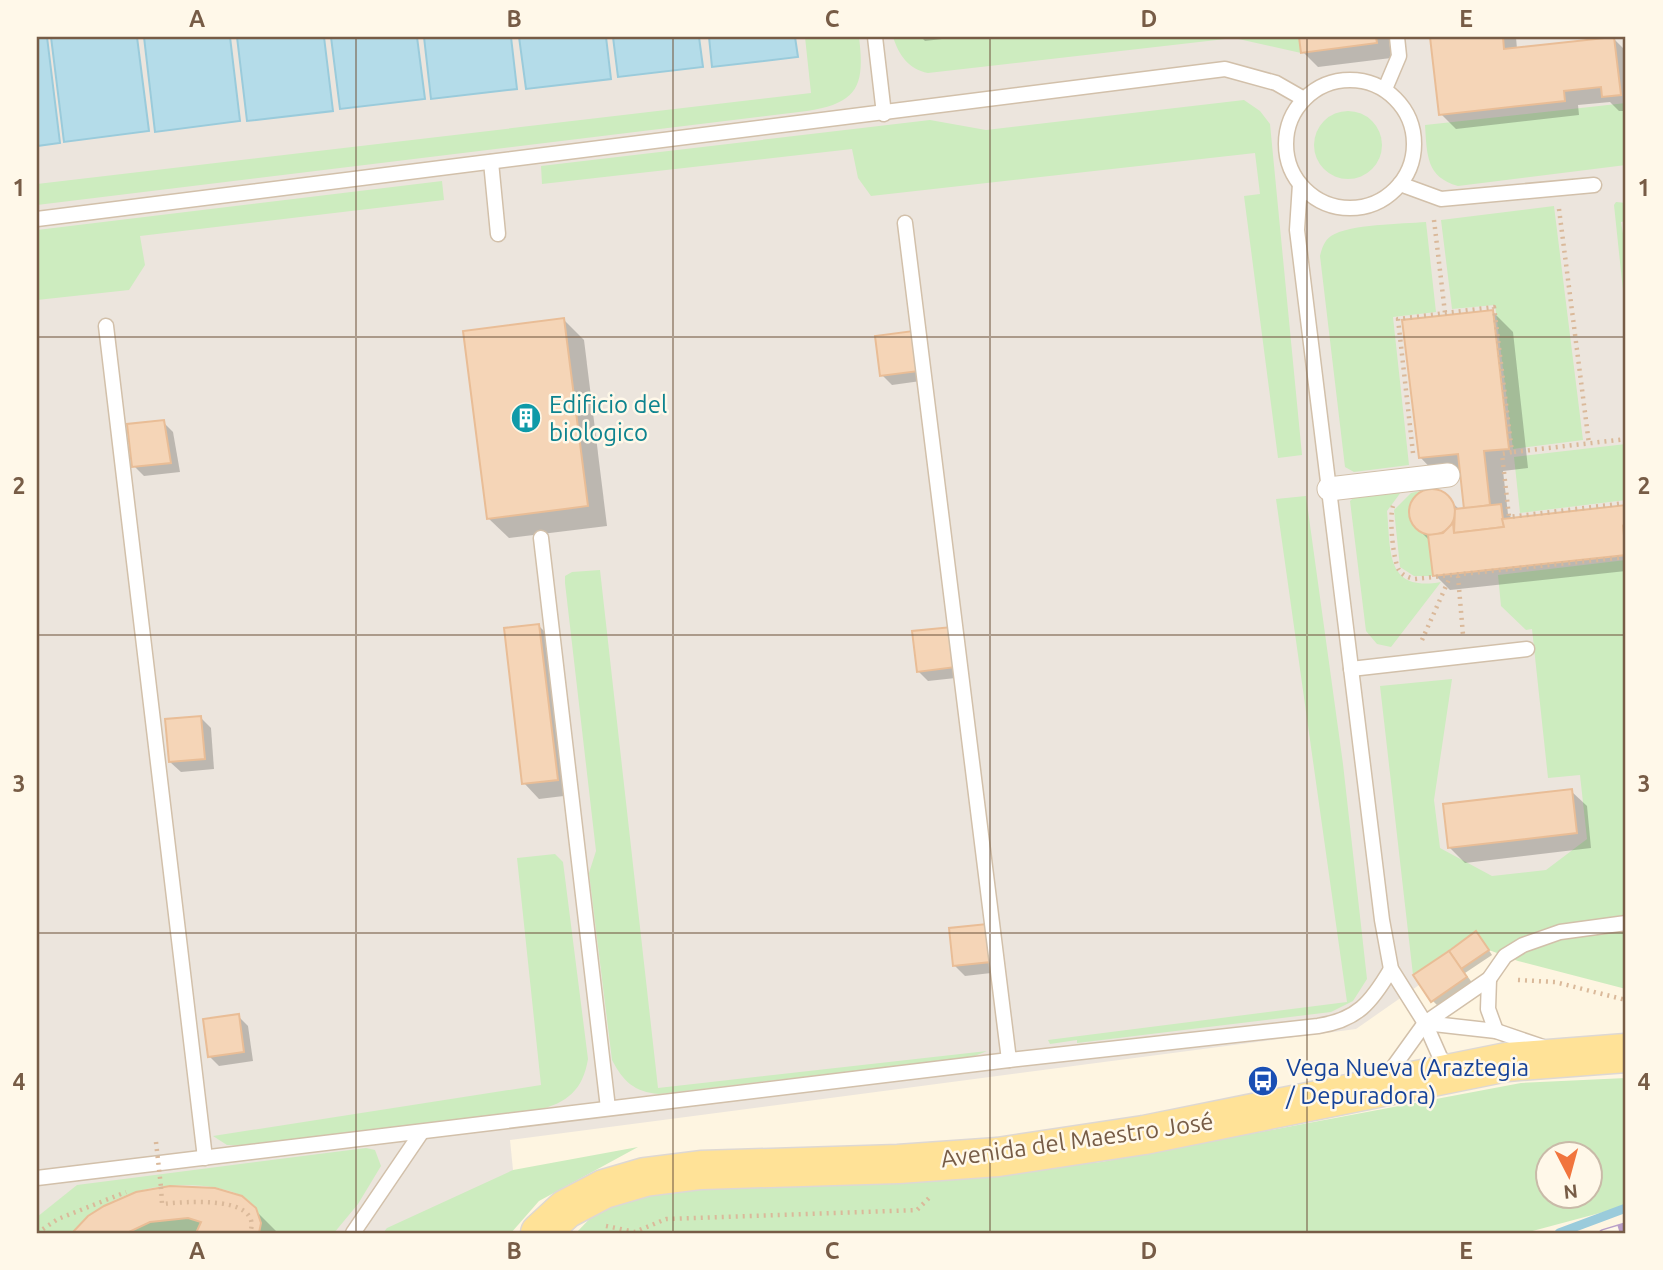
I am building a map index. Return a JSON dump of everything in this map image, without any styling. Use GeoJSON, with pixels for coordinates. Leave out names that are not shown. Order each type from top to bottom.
{"type":"FeatureCollection","features":[{"type":"Feature","properties":{"kind":"main road","name":"Avenida del Maestro José"},"geometry":{"type":"LineString","coordinates":[[541,1231],[566,1209],[604,1189],[645,1177],[701,1170],[898,1164],[998,1157],[1144,1135],[1452,1072],[1566,1055],[1625,1053]]}},
{"type":"Feature","properties":{"kind":"street"},"geometry":{"type":"LineString","coordinates":[[1329,489],[1448,475]]}},
{"type":"Feature","properties":{"kind":"lane"},"geometry":{"type":"LineString","coordinates":[[875,37],[884,114]]}},
{"type":"Feature","properties":{"kind":"lane"},"geometry":{"type":"LineString","coordinates":[[1385,89],[1399,56],[1397,37]]}},
{"type":"Feature","properties":{"kind":"lane"},"geometry":{"type":"LineString","coordinates":[[37,219],[1226,69],[1276,83],[1304,99]]}},
{"type":"Feature","properties":{"kind":"lane"},"geometry":{"type":"LineString","coordinates":[[1343,80],[1364,81],[1385,89],[1401,104],[1411,123],[1415,145],[1411,165],[1400,184],[1386,197],[1369,205],[1350,208],[1331,205],[1314,197],[1300,184],[1290,168],[1287,131],[1293,114],[1304,99],[1322,86],[1343,80]]}},
{"type":"Feature","properties":{"kind":"lane"},"geometry":{"type":"LineString","coordinates":[[491,162],[498,234]]}},
{"type":"Feature","properties":{"kind":"lane"},"geometry":{"type":"LineString","coordinates":[[1300,184],[1297,230],[1382,920],[1391,970],[1425,1023],[1440,1057],[1452,1072]]}},
{"type":"Feature","properties":{"kind":"lane"},"geometry":{"type":"LineString","coordinates":[[1400,184],[1441,199],[1594,185]]}},
{"type":"Feature","properties":{"kind":"lane"},"geometry":{"type":"LineString","coordinates":[[905,223],[1009,1060]]}},
{"type":"Feature","properties":{"kind":"lane"},"geometry":{"type":"LineString","coordinates":[[107,326],[205,1158]]}},
{"type":"Feature","properties":{"kind":"lane"},"geometry":{"type":"LineString","coordinates":[[541,538],[608,1108]]}},
{"type":"Feature","properties":{"kind":"lane"},"geometry":{"type":"LineString","coordinates":[[1350,669],[1527,649]]}},
{"type":"Feature","properties":{"kind":"lane"},"geometry":{"type":"LineString","coordinates":[[1378,1089],[1425,1023],[1489,979],[1505,957],[1523,945],[1560,932],[1626,923]]}},
{"type":"Feature","properties":{"kind":"lane"},"geometry":{"type":"LineString","coordinates":[[37,1178],[1343,1022],[1362,1009],[1391,970]]}},
{"type":"Feature","properties":{"kind":"lane"},"geometry":{"type":"LineString","coordinates":[[1489,979],[1488,1009],[1496,1031]]}},
{"type":"Feature","properties":{"kind":"lane"},"geometry":{"type":"LineString","coordinates":[[1425,1023],[1496,1031],[1566,1055]]}},
{"type":"Feature","properties":{"kind":"lane"},"geometry":{"type":"LineString","coordinates":[[353,1233],[421,1133]]}},
{"type":"Feature","properties":{"kind":"path"},"geometry":{"type":"LineString","coordinates":[[1557,189],[1589,444]]}},
{"type":"Feature","properties":{"kind":"path"},"geometry":{"type":"LineString","coordinates":[[1434,220],[1444,313]]}},
{"type":"Feature","properties":{"kind":"path"},"geometry":{"type":"LineString","coordinates":[[1626,503],[1509,517],[1502,454],[1512,453],[1494,307],[1398,319],[1418,489],[1398,498],[1391,509],[1396,564],[1404,575],[1414,579],[1450,577],[1626,557]]}},
{"type":"Feature","properties":{"kind":"path"},"geometry":{"type":"LineString","coordinates":[[1514,452],[1626,439]]}},
{"type":"Feature","properties":{"kind":"path"},"geometry":{"type":"LineString","coordinates":[[1458,576],[1465,656]]}},
{"type":"Feature","properties":{"kind":"path"},"geometry":{"type":"LineString","coordinates":[[1412,664],[1450,577]]}},
{"type":"Feature","properties":{"kind":"path"},"geometry":{"type":"LineString","coordinates":[[1518,980],[1555,982],[1626,1000]]}},
{"type":"Feature","properties":{"kind":"path"},"geometry":{"type":"LineString","coordinates":[[156,1142],[162,1203],[221,1203],[246,1213],[251,1221],[250,1233]]}},
{"type":"Feature","properties":{"kind":"path"},"geometry":{"type":"LineString","coordinates":[[37,1233],[68,1214],[133,1190]]}},
{"type":"Feature","properties":{"kind":"path"},"geometry":{"type":"LineString","coordinates":[[598,1225],[635,1232],[666,1219],[917,1210],[937,1191]]}},
{"type":"Feature","properties":{"kind":"shaded area"},"geometry":{"type":"Polygon","coordinates":[[[37,37],[1626,37],[1626,987],[1489,950],[1461,969],[1467,977],[1431,1002],[1419,985],[1356,1029],[510,1140],[513,1170],[483,1197],[466,1233],[37,1233],[37,37]]]}},
{"type":"Feature","properties":{"kind":"green space"},"geometry":{"type":"Polygon","coordinates":[[[805,37],[859,37],[859,80],[847,97],[824,108],[37,205],[37,184],[811,93],[805,37]]]}},
{"type":"Feature","properties":{"kind":"green space"},"geometry":{"type":"Polygon","coordinates":[[[893,37],[1299,37],[1301,53],[1234,38],[928,73],[905,60],[893,37]]]}},
{"type":"Feature","properties":{"kind":"green space"},"geometry":{"type":"Polygon","coordinates":[[[1244,100],[1260,111],[1270,124],[1302,455],[1278,458],[1244,196],[1260,194],[1255,153],[871,196],[858,178],[852,149],[542,184],[541,166],[930,120],[986,130],[1244,100]]]}},
{"type":"Feature","properties":{"kind":"green space"},"geometry":{"type":"Polygon","coordinates":[[[1626,103],[1626,165],[1458,186],[1440,177],[1430,163],[1425,125],[1626,103]]]}},
{"type":"Feature","properties":{"kind":"green space"},"geometry":{"type":"Polygon","coordinates":[[[1355,111],[1376,126],[1382,138],[1380,158],[1372,169],[1355,179],[1341,179],[1324,169],[1316,158],[1314,138],[1324,121],[1335,113],[1355,111]]]}},
{"type":"Feature","properties":{"kind":"green space"},"geometry":{"type":"Polygon","coordinates":[[[442,181],[444,200],[140,236],[145,265],[129,290],[37,300],[37,230],[442,181]]]}},
{"type":"Feature","properties":{"kind":"green space"},"geometry":{"type":"Polygon","coordinates":[[[1616,202],[1626,203],[1626,221],[1621,222],[1626,251],[1626,319],[1614,205],[1616,202]]]}},
{"type":"Feature","properties":{"kind":"green space"},"geometry":{"type":"Polygon","coordinates":[[[1554,206],[1583,440],[1513,449],[1495,305],[1452,309],[1441,220],[1554,206]]]}},
{"type":"Feature","properties":{"kind":"green space"},"geometry":{"type":"Polygon","coordinates":[[[1426,222],[1436,312],[1393,317],[1409,465],[1354,472],[1345,467],[1320,256],[1325,242],[1339,232],[1376,225],[1426,222]]]}},
{"type":"Feature","properties":{"kind":"green space"},"geometry":{"type":"Polygon","coordinates":[[[1626,444],[1626,500],[1520,513],[1514,457],[1626,444]]]}},
{"type":"Feature","properties":{"kind":"green space"},"geometry":{"type":"Polygon","coordinates":[[[1404,488],[1387,511],[1394,565],[1409,581],[1441,582],[1391,647],[1377,644],[1366,631],[1350,501],[1359,493],[1404,488]]]}},
{"type":"Feature","properties":{"kind":"green space"},"geometry":{"type":"Polygon","coordinates":[[[1429,489],[1412,502],[1409,512],[1411,523],[1428,535],[1434,576],[1414,576],[1400,567],[1394,510],[1411,493],[1429,489]]]}},
{"type":"Feature","properties":{"kind":"green space"},"geometry":{"type":"Polygon","coordinates":[[[1306,496],[1343,764],[1367,979],[1353,1001],[1331,1012],[1050,1044],[1048,1040],[1347,1002],[1276,499],[1306,496]]]}},
{"type":"Feature","properties":{"kind":"green space"},"geometry":{"type":"Polygon","coordinates":[[[1626,560],[1626,989],[1518,961],[1489,950],[1476,931],[1413,975],[1380,686],[1452,679],[1434,800],[1440,848],[1492,876],[1546,870],[1587,839],[1580,775],[1548,778],[1532,629],[1526,630],[1501,606],[1498,575],[1626,560]]]}},
{"type":"Feature","properties":{"kind":"green space"},"geometry":{"type":"Polygon","coordinates":[[[600,570],[658,1088],[987,1051],[972,1057],[659,1094],[636,1088],[620,1074],[612,1060],[589,873],[596,851],[565,583],[565,576],[572,572],[600,570]]]}},
{"type":"Feature","properties":{"kind":"green space"},"geometry":{"type":"Polygon","coordinates":[[[555,854],[563,862],[588,1059],[582,1079],[572,1094],[538,1110],[252,1146],[227,1145],[213,1136],[541,1085],[517,858],[555,854]]]}},
{"type":"Feature","properties":{"kind":"green space"},"geometry":{"type":"Polygon","coordinates":[[[1626,1078],[1626,1206],[1525,1233],[576,1233],[601,1207],[696,1185],[896,1182],[1101,1162],[1521,1083],[1626,1078]]]}},
{"type":"Feature","properties":{"kind":"green space"},"geometry":{"type":"Polygon","coordinates":[[[638,1147],[539,1201],[511,1233],[383,1233],[387,1228],[513,1170],[638,1147]]]}},
{"type":"Feature","properties":{"kind":"green space"},"geometry":{"type":"Polygon","coordinates":[[[366,1148],[375,1150],[381,1166],[358,1204],[334,1233],[259,1233],[259,1216],[252,1203],[239,1194],[222,1189],[183,1185],[151,1188],[129,1194],[98,1210],[72,1233],[37,1233],[37,1217],[77,1185],[366,1148]]]}},
{"type":"Feature","properties":{"kind":"green space"},"geometry":{"type":"Polygon","coordinates":[[[188,1218],[201,1222],[196,1233],[127,1233],[150,1222],[188,1218]]]}},
{"type":"Feature","properties":{"kind":"water"},"geometry":{"type":"Polygon","coordinates":[[[37,37],[47,37],[60,143],[37,146],[37,37]]]}},
{"type":"Feature","properties":{"kind":"water"},"geometry":{"type":"Polygon","coordinates":[[[51,37],[137,37],[149,131],[64,142],[51,37]]]}},
{"type":"Feature","properties":{"kind":"water"},"geometry":{"type":"Polygon","coordinates":[[[144,37],[230,37],[240,121],[155,132],[144,37]]]}},
{"type":"Feature","properties":{"kind":"water"},"geometry":{"type":"Polygon","coordinates":[[[237,37],[324,37],[333,111],[247,121],[237,37]]]}},
{"type":"Feature","properties":{"kind":"water"},"geometry":{"type":"Polygon","coordinates":[[[331,37],[417,37],[425,99],[340,109],[331,37]]]}},
{"type":"Feature","properties":{"kind":"water"},"geometry":{"type":"Polygon","coordinates":[[[424,37],[511,37],[517,89],[431,99],[424,37]]]}},
{"type":"Feature","properties":{"kind":"water"},"geometry":{"type":"Polygon","coordinates":[[[519,37],[606,37],[611,79],[526,89],[519,37]]]}},
{"type":"Feature","properties":{"kind":"water"},"geometry":{"type":"Polygon","coordinates":[[[613,37],[699,37],[703,67],[618,77],[613,37]]]}},
{"type":"Feature","properties":{"kind":"water"},"geometry":{"type":"Polygon","coordinates":[[[709,37],[795,37],[798,57],[712,67],[709,37]]]}},
{"type":"Feature","properties":{"kind":"building"},"geometry":{"type":"Polygon","coordinates":[[[1299,37],[1376,37],[1377,43],[1301,53],[1299,37]]]}},
{"type":"Feature","properties":{"kind":"building"},"geometry":{"type":"Polygon","coordinates":[[[1430,37],[1503,37],[1504,49],[1614,37],[1621,95],[1602,97],[1601,87],[1564,91],[1565,101],[1439,115],[1430,37]]]}},
{"type":"Feature","properties":{"kind":"building"},"geometry":{"type":"Polygon","coordinates":[[[1493,310],[1509,449],[1484,451],[1490,505],[1464,509],[1458,454],[1419,458],[1402,320],[1493,310]]]}},
{"type":"Feature","properties":{"kind":"building","name":"Edificio del biologico"},"geometry":{"type":"Polygon","coordinates":[[[564,318],[588,506],[487,519],[463,331],[564,318]]]}},
{"type":"Feature","properties":{"kind":"building"},"geometry":{"type":"Polygon","coordinates":[[[913,331],[919,371],[880,376],[875,336],[913,331]]]}},
{"type":"Feature","properties":{"kind":"building"},"geometry":{"type":"Polygon","coordinates":[[[164,420],[171,463],[132,467],[127,424],[164,420]]]}},
{"type":"Feature","properties":{"kind":"building"},"geometry":{"type":"Polygon","coordinates":[[[1432,489],[1441,490],[1448,496],[1454,503],[1454,521],[1448,528],[1441,534],[1432,535],[1423,534],[1416,528],[1410,521],[1409,512],[1410,503],[1416,496],[1423,490],[1432,489]]]}},
{"type":"Feature","properties":{"kind":"building"},"geometry":{"type":"Polygon","coordinates":[[[1501,504],[1504,527],[1454,533],[1455,509],[1501,504]]]}},
{"type":"Feature","properties":{"kind":"building"},"geometry":{"type":"Polygon","coordinates":[[[1626,505],[1626,520],[1623,526],[1626,555],[1433,576],[1428,535],[1443,533],[1453,523],[1454,533],[1504,527],[1502,519],[1626,505]]]}},
{"type":"Feature","properties":{"kind":"building"},"geometry":{"type":"Polygon","coordinates":[[[539,624],[558,780],[522,784],[504,628],[539,624]]]}},
{"type":"Feature","properties":{"kind":"building"},"geometry":{"type":"Polygon","coordinates":[[[952,627],[956,667],[917,672],[912,631],[952,627]]]}},
{"type":"Feature","properties":{"kind":"building"},"geometry":{"type":"Polygon","coordinates":[[[201,716],[205,759],[169,762],[165,719],[201,716]]]}},
{"type":"Feature","properties":{"kind":"building"},"geometry":{"type":"Polygon","coordinates":[[[1572,789],[1577,833],[1448,848],[1443,804],[1572,789]]]}},
{"type":"Feature","properties":{"kind":"building"},"geometry":{"type":"Polygon","coordinates":[[[987,924],[991,962],[953,966],[949,928],[987,924]]]}},
{"type":"Feature","properties":{"kind":"building"},"geometry":{"type":"Polygon","coordinates":[[[1476,931],[1489,950],[1461,969],[1449,951],[1476,931]]]}},
{"type":"Feature","properties":{"kind":"building"},"geometry":{"type":"Polygon","coordinates":[[[1449,951],[1467,977],[1431,1002],[1413,975],[1449,951]]]}},
{"type":"Feature","properties":{"kind":"building"},"geometry":{"type":"Polygon","coordinates":[[[239,1014],[244,1052],[208,1057],[203,1019],[239,1014]]]}},
{"type":"Feature","properties":{"kind":"building"},"geometry":{"type":"Polygon","coordinates":[[[170,1186],[215,1188],[242,1196],[256,1208],[261,1223],[259,1233],[196,1233],[201,1222],[188,1218],[150,1222],[127,1233],[72,1233],[88,1216],[104,1206],[136,1192],[170,1186]]]}},
{"type":"Feature","properties":{"kind":"waterway"},"geometry":{"type":"LineString","coordinates":[[1559,1233],[1626,1208]]}},
{"type":"Feature","properties":{"kind":"railway"},"geometry":{"type":"LineString","coordinates":[[1603,1233],[1626,1226]]}},
{"type":"Feature","properties":{"kind":"place","name":"Edificio del biologico"},"geometry":{"type":"Point","coordinates":[526,418]}},
{"type":"Feature","properties":{"kind":"place","name":"Vega Nueva (Araztegia / Depuradora)"},"geometry":{"type":"Point","coordinates":[1263,1081]}}]}
